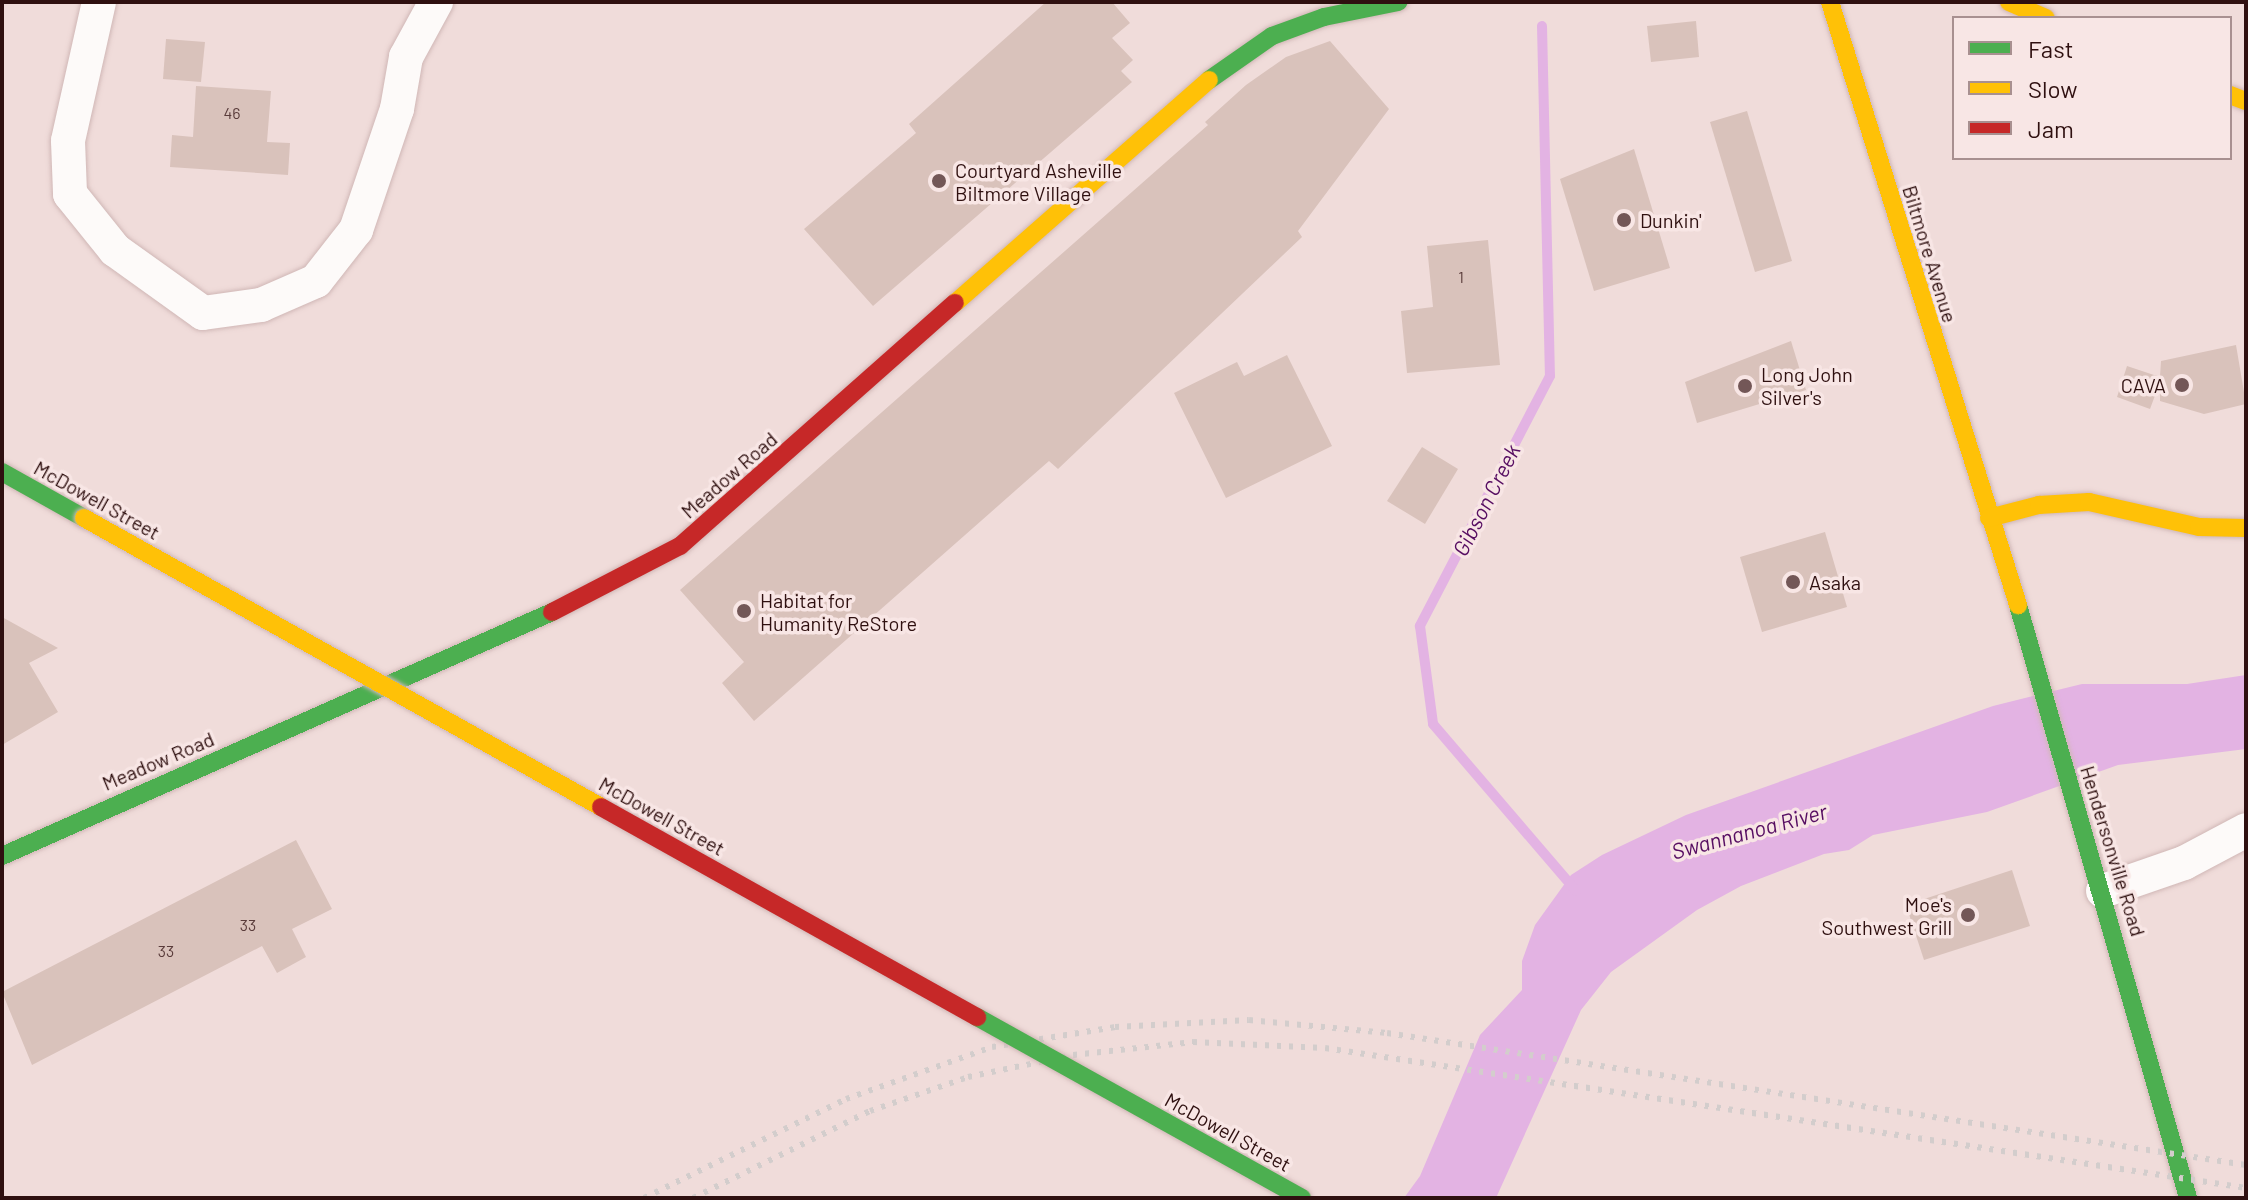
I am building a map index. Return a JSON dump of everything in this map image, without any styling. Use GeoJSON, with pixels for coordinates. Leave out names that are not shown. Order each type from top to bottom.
{"type":"FeatureCollection","features":[{"type":"Feature","properties":{"kind":"main road","name":"Meadow Road"},"geometry":{"type":"LineString","coordinates":[[2,856],[540,619],[680,546],[1229,62],[1272,36],[1324,17],[1398,2]]}},
{"type":"Feature","properties":{"kind":"main road","name":"Biltmore Avenue"},"geometry":{"type":"LineString","coordinates":[[1830,2],[1989,518]]}},
{"type":"Feature","properties":{"kind":"main road"},"geometry":{"type":"LineString","coordinates":[[2009,2],[2041,16]]}},
{"type":"Feature","properties":{"kind":"main road","name":"McDowell Street"},"geometry":{"type":"LineString","coordinates":[[2,472],[1302,1198]]}},
{"type":"Feature","properties":{"kind":"main road"},"geometry":{"type":"LineString","coordinates":[[1989,518],[2039,505],[2089,502],[2199,527],[2246,528]]}},
{"type":"Feature","properties":{"kind":"main road","name":"Hendersonville Road"},"geometry":{"type":"LineString","coordinates":[[1989,518],[2016,598],[2103,891],[2188,1198]]}},
{"type":"Feature","properties":{"kind":"street"},"geometry":{"type":"LineString","coordinates":[[99,2],[68,141],[70,194],[115,250],[203,313],[261,305],[316,281],[356,230],[397,109],[406,57],[436,2]]}},
{"type":"Feature","properties":{"kind":"street"},"geometry":{"type":"LineString","coordinates":[[2103,891],[2184,863],[2246,830]]}},
{"type":"Feature","properties":{"kind":"water","name":"Swannanoa River"},"geometry":{"type":"Polygon","coordinates":[[[2246,675],[2246,749],[2118,765],[1987,812],[1873,835],[1849,850],[1824,854],[1741,886],[1697,910],[1611,972],[1581,1010],[1496,1198],[1404,1198],[1420,1176],[1480,1035],[1522,990],[1522,961],[1535,925],[1571,875],[1602,855],[1686,815],[1993,706],[2082,684],[2187,684],[2246,675]]]}},
{"type":"Feature","properties":{"kind":"building","name":"Courtyard Asheville Biltmore Village"},"geometry":{"type":"Polygon","coordinates":[[[1046,2],[1112,2],[1130,23],[1112,38],[1133,60],[1121,71],[1132,82],[873,306],[804,229],[916,133],[909,124],[1046,2]]]}},
{"type":"Feature","properties":{"kind":"building"},"geometry":{"type":"Polygon","coordinates":[[[1696,21],[1699,57],[1651,62],[1647,26],[1696,21]]]}},
{"type":"Feature","properties":{"kind":"building"},"geometry":{"type":"Polygon","coordinates":[[[166,39],[205,42],[201,82],[163,79],[166,39]]]}},
{"type":"Feature","properties":{"kind":"building"},"geometry":{"type":"Polygon","coordinates":[[[1330,41],[1389,109],[1298,231],[1302,237],[1058,469],[1049,461],[754,721],[722,683],[744,662],[680,590],[1208,125],[1205,122],[1246,85],[1286,57],[1330,41]]]}},
{"type":"Feature","properties":{"kind":"building"},"geometry":{"type":"Polygon","coordinates":[[[196,86],[271,91],[267,142],[290,143],[288,175],[170,167],[172,135],[193,137],[196,86]]]}},
{"type":"Feature","properties":{"kind":"building"},"geometry":{"type":"Polygon","coordinates":[[[1747,111],[1792,261],[1755,272],[1710,122],[1747,111]]]}},
{"type":"Feature","properties":{"kind":"building"},"geometry":{"type":"Polygon","coordinates":[[[1634,149],[1670,268],[1594,291],[1560,179],[1634,149]]]}},
{"type":"Feature","properties":{"kind":"building"},"geometry":{"type":"Polygon","coordinates":[[[1488,240],[1500,365],[1407,373],[1401,311],[1433,307],[1427,246],[1488,240]]]}},
{"type":"Feature","properties":{"kind":"building","name":"Long John Silver's"},"geometry":{"type":"Polygon","coordinates":[[[1791,341],[1806,390],[1697,423],[1685,382],[1791,341]]]}},
{"type":"Feature","properties":{"kind":"building","name":"CAVA"},"geometry":{"type":"Polygon","coordinates":[[[2236,345],[2246,404],[2204,414],[2160,401],[2160,382],[2150,409],[2117,397],[2127,366],[2160,377],[2161,361],[2236,345]]]}},
{"type":"Feature","properties":{"kind":"building"},"geometry":{"type":"Polygon","coordinates":[[[1287,355],[1332,446],[1226,498],[1174,393],[1237,362],[1244,376],[1287,355]]]}},
{"type":"Feature","properties":{"kind":"building"},"geometry":{"type":"Polygon","coordinates":[[[1422,447],[1458,469],[1425,524],[1387,501],[1422,447]]]}},
{"type":"Feature","properties":{"kind":"building","name":"Asaka"},"geometry":{"type":"Polygon","coordinates":[[[1825,532],[1847,607],[1762,632],[1740,557],[1825,532]]]}},
{"type":"Feature","properties":{"kind":"building"},"geometry":{"type":"Polygon","coordinates":[[[2,617],[58,648],[29,663],[58,712],[2,745],[2,617]]]}},
{"type":"Feature","properties":{"kind":"building"},"geometry":{"type":"Polygon","coordinates":[[[296,840],[332,909],[292,929],[306,957],[277,973],[262,946],[32,1065],[2,992],[296,840]]]}},
{"type":"Feature","properties":{"kind":"building","name":"Moe's Southwest Grill"},"geometry":{"type":"Polygon","coordinates":[[[2012,870],[2030,926],[1924,960],[1906,905],[2012,870]]]}},
{"type":"Feature","properties":{"kind":"waterway","name":"Gibson Creek"},"geometry":{"type":"LineString","coordinates":[[1542,26],[1550,376],[1420,626],[1433,724],[1576,891]]}},
{"type":"Feature","properties":{"kind":"railway"},"geometry":{"type":"LineString","coordinates":[[644,1198],[846,1099],[992,1047],[1115,1027],[1249,1020],[1387,1033],[2246,1165]]}},
{"type":"Feature","properties":{"kind":"railway"},"geometry":{"type":"LineString","coordinates":[[693,1198],[870,1111],[968,1077],[1073,1055],[1193,1042],[1325,1048],[2246,1188]]}},
{"type":"Feature","properties":{"kind":"traffic: fast"},"geometry":{"type":"LineString","coordinates":[[1209,80],[1272,36],[1324,17],[1398,2]]}},
{"type":"Feature","properties":{"kind":"traffic: fast"},"geometry":{"type":"LineString","coordinates":[[2,472],[84,518]]}},
{"type":"Feature","properties":{"kind":"traffic: fast"},"geometry":{"type":"LineString","coordinates":[[2018,605],[2188,1198]]}},
{"type":"Feature","properties":{"kind":"traffic: fast"},"geometry":{"type":"LineString","coordinates":[[2,856],[552,612]]}},
{"type":"Feature","properties":{"kind":"traffic: fast"},"geometry":{"type":"LineString","coordinates":[[977,1017],[1302,1198]]}},
{"type":"Feature","properties":{"kind":"traffic: slow"},"geometry":{"type":"LineString","coordinates":[[1830,2],[2018,605]]}},
{"type":"Feature","properties":{"kind":"traffic: slow"},"geometry":{"type":"LineString","coordinates":[[2009,2],[2041,16]]}},
{"type":"Feature","properties":{"kind":"traffic: slow"},"geometry":{"type":"LineString","coordinates":[[955,303],[1209,80]]}},
{"type":"Feature","properties":{"kind":"traffic: slow"},"geometry":{"type":"LineString","coordinates":[[2232,96],[2246,101]]}},
{"type":"Feature","properties":{"kind":"traffic: slow"},"geometry":{"type":"LineString","coordinates":[[1989,518],[2039,505],[2089,502],[2199,527],[2246,528]]}},
{"type":"Feature","properties":{"kind":"traffic: slow"},"geometry":{"type":"LineString","coordinates":[[84,518],[601,807]]}},
{"type":"Feature","properties":{"kind":"traffic: jam"},"geometry":{"type":"LineString","coordinates":[[552,612],[680,546],[955,303]]}},
{"type":"Feature","properties":{"kind":"traffic: jam"},"geometry":{"type":"LineString","coordinates":[[601,807],[977,1017]]}},
{"type":"Feature","properties":{"kind":"place","name":"Courtyard Asheville Biltmore Village"},"geometry":{"type":"Point","coordinates":[939,181]}},
{"type":"Feature","properties":{"kind":"place","name":"Dunkin'"},"geometry":{"type":"Point","coordinates":[1624,220]}},
{"type":"Feature","properties":{"kind":"place","name":"CAVA"},"geometry":{"type":"Point","coordinates":[2182,385]}},
{"type":"Feature","properties":{"kind":"place","name":"Long John Silver's"},"geometry":{"type":"Point","coordinates":[1745,386]}},
{"type":"Feature","properties":{"kind":"place","name":"Asaka"},"geometry":{"type":"Point","coordinates":[1793,582]}},
{"type":"Feature","properties":{"kind":"place","name":"Habitat for Humanity ReStore"},"geometry":{"type":"Point","coordinates":[744,611]}},
{"type":"Feature","properties":{"kind":"place","name":"Moe's Southwest Grill"},"geometry":{"type":"Point","coordinates":[1968,915]}}]}
